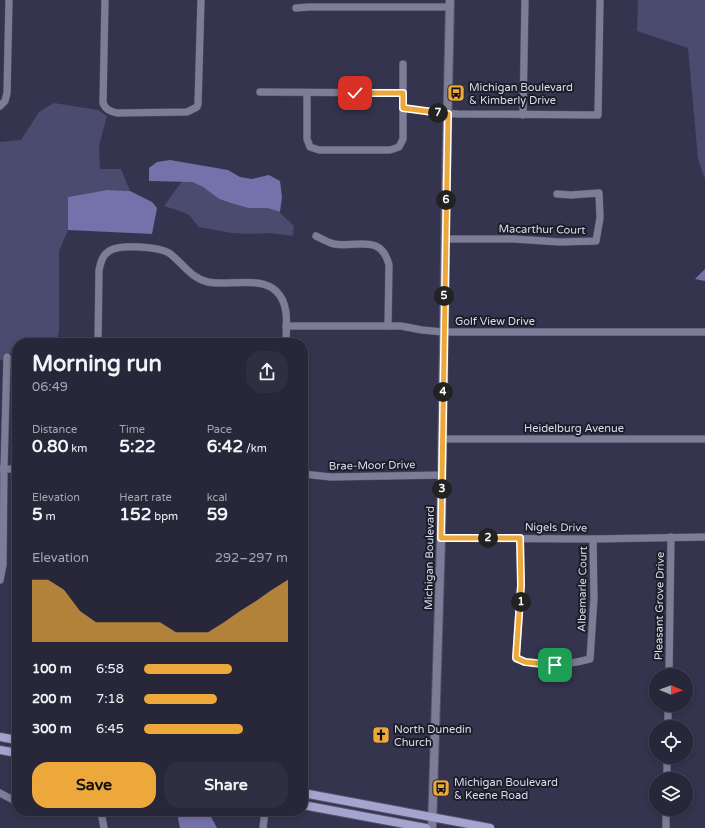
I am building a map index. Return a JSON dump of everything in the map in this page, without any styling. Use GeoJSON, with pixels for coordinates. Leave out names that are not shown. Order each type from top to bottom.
{"type":"FeatureCollection","features":[{"type":"Feature","properties":{"kind":"main road"},"geometry":{"type":"LineString","coordinates":[[0,737],[12,739]]}},
{"type":"Feature","properties":{"kind":"main road"},"geometry":{"type":"LineString","coordinates":[[0,750],[12,752]]}},
{"type":"Feature","properties":{"kind":"main road"},"geometry":{"type":"LineString","coordinates":[[308,794],[490,828]]}},
{"type":"Feature","properties":{"kind":"main road"},"geometry":{"type":"LineString","coordinates":[[308,806],[426,828]]}},
{"type":"Feature","properties":{"kind":"street"},"geometry":{"type":"LineString","coordinates":[[0,106],[5,102],[7,93],[9,0]]}},
{"type":"Feature","properties":{"kind":"street"},"geometry":{"type":"LineString","coordinates":[[105,0],[103,103],[104,107],[109,111],[118,113],[187,112],[197,107],[201,0]]}},
{"type":"Feature","properties":{"kind":"street"},"geometry":{"type":"LineString","coordinates":[[523,115],[525,0]]}},
{"type":"Feature","properties":{"kind":"street"},"geometry":{"type":"LineString","coordinates":[[403,108],[448,114],[598,115],[600,0]]}},
{"type":"Feature","properties":{"kind":"street"},"geometry":{"type":"LineString","coordinates":[[296,8],[450,4]]}},
{"type":"Feature","properties":{"kind":"street","name":"Michigan Boulevard"},"geometry":{"type":"LineString","coordinates":[[432,828],[441,538],[450,4]]}},
{"type":"Feature","properties":{"kind":"street"},"geometry":{"type":"LineString","coordinates":[[307,93],[307,139],[310,147],[319,150],[390,150],[399,147],[403,139],[403,64]]}},
{"type":"Feature","properties":{"kind":"street"},"geometry":{"type":"LineString","coordinates":[[260,92],[403,93]]}},
{"type":"Feature","properties":{"kind":"street","name":"Macarthur Court"},"geometry":{"type":"LineString","coordinates":[[445,239],[514,239],[560,242],[596,241],[600,218],[599,193],[571,195],[557,194]]}},
{"type":"Feature","properties":{"kind":"street"},"geometry":{"type":"LineString","coordinates":[[316,236],[335,244],[376,245],[383,250],[389,265],[388,326]]}},
{"type":"Feature","properties":{"kind":"street"},"geometry":{"type":"LineString","coordinates":[[98,338],[99,270],[101,261],[112,249],[120,247],[154,249],[168,253],[193,275],[207,282],[268,285],[283,299],[286,312],[286,338]]}},
{"type":"Feature","properties":{"kind":"street","name":"Golf View Drive"},"geometry":{"type":"LineString","coordinates":[[286,326],[401,326],[444,332],[705,332]]}},
{"type":"Feature","properties":{"kind":"street"},"geometry":{"type":"LineString","coordinates":[[0,580],[4,566],[2,553],[2,469],[7,357]]}},
{"type":"Feature","properties":{"kind":"street","name":"Heidelburg Avenue"},"geometry":{"type":"LineString","coordinates":[[442,438],[705,440]]}},
{"type":"Feature","properties":{"kind":"street","name":"Brae-Moor Drive"},"geometry":{"type":"LineString","coordinates":[[308,475],[331,477],[442,475]]}},
{"type":"Feature","properties":{"kind":"street","name":"Pleasant Grove Drive"},"geometry":{"type":"LineString","coordinates":[[669,668],[672,537]]}},
{"type":"Feature","properties":{"kind":"street","name":"Nigels Drive"},"geometry":{"type":"LineString","coordinates":[[441,538],[593,539],[705,537]]}},
{"type":"Feature","properties":{"kind":"street","name":"Albemarle Court"},"geometry":{"type":"LineString","coordinates":[[520,538],[521,585],[516,658],[525,662],[555,665],[568,664],[590,659],[594,598],[593,539]]}},
{"type":"Feature","properties":{"kind":"street"},"geometry":{"type":"LineString","coordinates":[[0,793],[12,799]]}},
{"type":"Feature","properties":{"kind":"street"},"geometry":{"type":"LineString","coordinates":[[101,816],[104,828]]}},
{"type":"Feature","properties":{"kind":"street"},"geometry":{"type":"LineString","coordinates":[[263,828],[264,816]]}},
{"type":"Feature","properties":{"kind":"street"},"geometry":{"type":"LineString","coordinates":[[666,816],[666,828]]}},
{"type":"Feature","properties":{"kind":"shaded area"},"geometry":{"type":"Polygon","coordinates":[[[638,0],[705,0],[705,179],[698,159],[688,48],[637,31],[638,0]]]}},
{"type":"Feature","properties":{"kind":"shaded area"},"geometry":{"type":"Polygon","coordinates":[[[54,103],[98,110],[107,116],[99,146],[100,169],[121,169],[130,191],[107,190],[69,197],[68,230],[59,251],[58,338],[12,338],[12,359],[11,353],[4,353],[3,360],[0,360],[0,142],[21,140],[39,112],[54,103]]]}},
{"type":"Feature","properties":{"kind":"shaded area"},"geometry":{"type":"Polygon","coordinates":[[[170,160],[228,170],[240,177],[252,179],[269,175],[280,181],[282,197],[280,212],[267,208],[248,208],[219,199],[203,187],[192,182],[149,181],[149,168],[157,162],[170,160]]]}},
{"type":"Feature","properties":{"kind":"shaded area"},"geometry":{"type":"Polygon","coordinates":[[[182,181],[192,182],[203,187],[219,199],[234,204],[248,208],[267,208],[279,212],[294,226],[293,236],[269,233],[232,233],[199,227],[189,215],[164,206],[182,181]]]}},
{"type":"Feature","properties":{"kind":"shaded area"},"geometry":{"type":"Polygon","coordinates":[[[107,190],[130,191],[152,202],[157,208],[152,234],[68,230],[68,197],[107,190]]]}},
{"type":"Feature","properties":{"kind":"shaded area"},"geometry":{"type":"Polygon","coordinates":[[[705,269],[705,281],[695,279],[705,269]]]}},
{"type":"Feature","properties":{"kind":"shaded area"},"geometry":{"type":"Polygon","coordinates":[[[178,816],[211,816],[217,828],[180,828],[178,816]]]}},
{"type":"Feature","properties":{"kind":"place","name":"Michigan Boulevard & Kimberly Drive"},"geometry":{"type":"Point","coordinates":[456,93]}},
{"type":"Feature","properties":{"kind":"place","name":"North Dunedin Church"},"geometry":{"type":"Point","coordinates":[381,735]}},
{"type":"Feature","properties":{"kind":"place","name":"Michigan Boulevard & Keene Road"},"geometry":{"type":"Point","coordinates":[441,788]}},
{"type":"Feature","properties":{"kind":"route"},"geometry":{"type":"LineString","coordinates":[[355,93],[403,93],[403,108],[448,114],[441,538],[520,538],[520,616],[516,658],[525,662],[555,665]]}}]}
